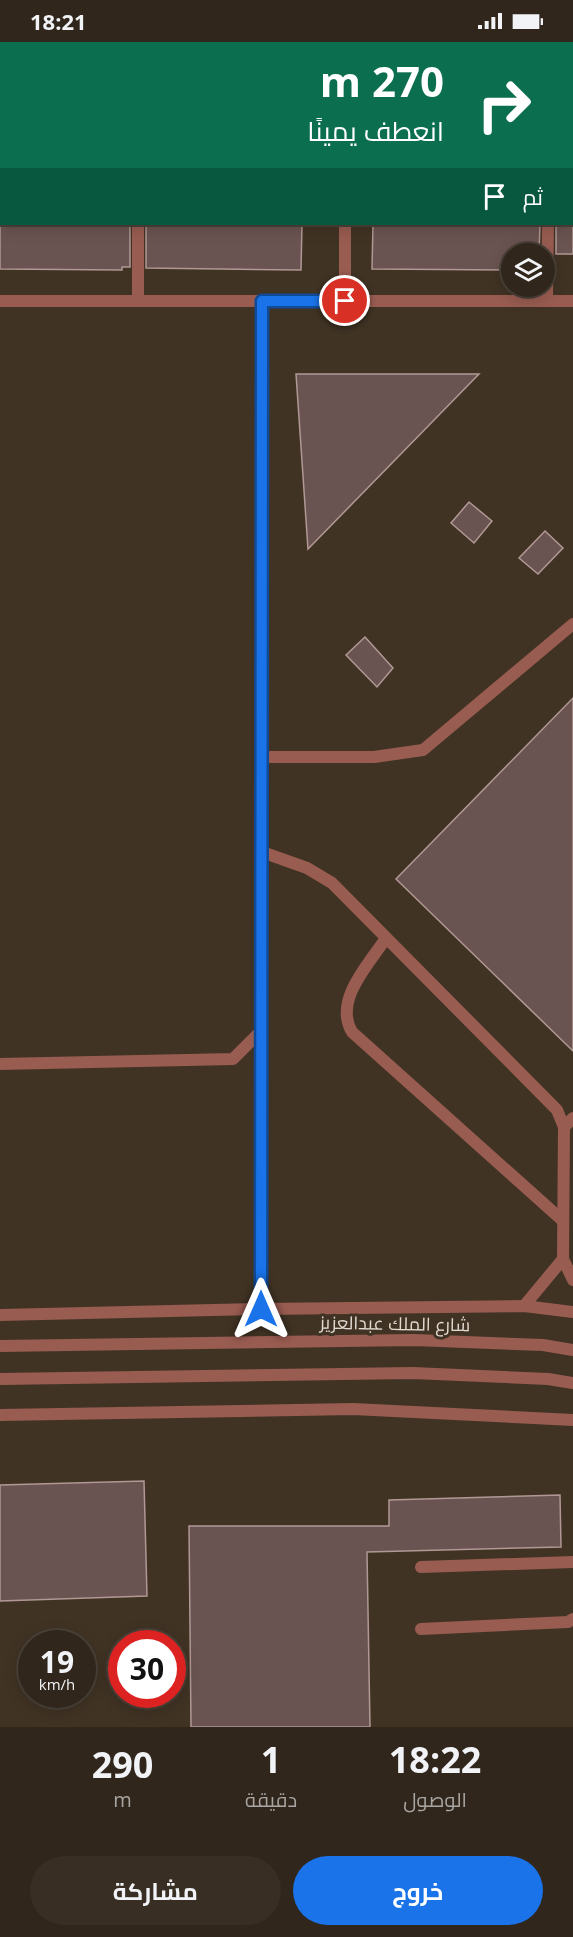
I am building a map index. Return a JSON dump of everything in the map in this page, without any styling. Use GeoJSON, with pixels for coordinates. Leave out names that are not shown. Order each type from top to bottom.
{"type":"FeatureCollection","features":[{"type":"Feature","properties":{"kind":"street"},"geometry":{"type":"LineString","coordinates":[[138,225],[138,301]]}},
{"type":"Feature","properties":{"kind":"street"},"geometry":{"type":"LineString","coordinates":[[345,225],[345,301]]}},
{"type":"Feature","properties":{"kind":"street"},"geometry":{"type":"LineString","coordinates":[[547,301],[548,225]]}},
{"type":"Feature","properties":{"kind":"street"},"geometry":{"type":"LineString","coordinates":[[0,301],[573,301]]}},
{"type":"Feature","properties":{"kind":"street"},"geometry":{"type":"LineString","coordinates":[[261,1309],[262,301]]}},
{"type":"Feature","properties":{"kind":"street"},"geometry":{"type":"LineString","coordinates":[[262,756],[374,757],[423,750],[573,624]]}},
{"type":"Feature","properties":{"kind":"street"},"geometry":{"type":"LineString","coordinates":[[262,852],[307,868],[332,883],[568,1122],[562,1220],[573,1280]]}},
{"type":"Feature","properties":{"kind":"street"},"geometry":{"type":"LineString","coordinates":[[386,938],[347,1001],[347,1018],[352,1032],[562,1220]]}},
{"type":"Feature","properties":{"kind":"street"},"geometry":{"type":"LineString","coordinates":[[0,1064],[232,1059],[262,1030]]}},
{"type":"Feature","properties":{"kind":"street"},"geometry":{"type":"LineString","coordinates":[[524,1306],[568,1259]]}},
{"type":"Feature","properties":{"kind":"street","name":"شارع الملك عبدالعزيز"},"geometry":{"type":"LineString","coordinates":[[0,1316],[261,1309],[524,1306],[573,1312]]}},
{"type":"Feature","properties":{"kind":"street","name":"شارع الملك عبدالعزيز"},"geometry":{"type":"LineString","coordinates":[[0,1346],[414,1340],[543,1345],[573,1350]]}},
{"type":"Feature","properties":{"kind":"street"},"geometry":{"type":"LineString","coordinates":[[0,1379],[413,1373],[548,1379],[573,1383]]}},
{"type":"Feature","properties":{"kind":"street"},"geometry":{"type":"LineString","coordinates":[[0,1414],[353,1409],[573,1420]]}},
{"type":"Feature","properties":{"kind":"street"},"geometry":{"type":"LineString","coordinates":[[421,1567],[573,1562]]}},
{"type":"Feature","properties":{"kind":"street"},"geometry":{"type":"LineString","coordinates":[[421,1629],[568,1622],[573,1619]]}},
{"type":"Feature","properties":{"kind":"building"},"geometry":{"type":"Polygon","coordinates":[[[0,225],[130,225],[130,267],[122,267],[122,270],[0,269],[0,225]]]}},
{"type":"Feature","properties":{"kind":"building"},"geometry":{"type":"Polygon","coordinates":[[[146,225],[302,225],[301,270],[146,268],[146,225]]]}},
{"type":"Feature","properties":{"kind":"building"},"geometry":{"type":"Polygon","coordinates":[[[373,225],[540,225],[539,243],[501,243],[501,270],[372,269],[373,225]]]}},
{"type":"Feature","properties":{"kind":"building"},"geometry":{"type":"Polygon","coordinates":[[[556,225],[573,225],[573,254],[556,254],[556,225]]]}},
{"type":"Feature","properties":{"kind":"building"},"geometry":{"type":"Polygon","coordinates":[[[296,374],[479,374],[308,549],[296,374]]]}},
{"type":"Feature","properties":{"kind":"building"},"geometry":{"type":"Polygon","coordinates":[[[469,502],[492,521],[474,543],[451,523],[469,502]]]}},
{"type":"Feature","properties":{"kind":"building"},"geometry":{"type":"Polygon","coordinates":[[[545,531],[563,548],[538,574],[519,558],[545,531]]]}},
{"type":"Feature","properties":{"kind":"building"},"geometry":{"type":"Polygon","coordinates":[[[365,637],[393,668],[377,687],[346,655],[365,637]]]}},
{"type":"Feature","properties":{"kind":"building"},"geometry":{"type":"Polygon","coordinates":[[[573,698],[573,1051],[396,879],[573,698]]]}},
{"type":"Feature","properties":{"kind":"building"},"geometry":{"type":"Polygon","coordinates":[[[144,1481],[147,1596],[0,1601],[0,1485],[144,1481]]]}},
{"type":"Feature","properties":{"kind":"building"},"geometry":{"type":"Polygon","coordinates":[[[560,1495],[561,1547],[367,1552],[370,1727],[191,1727],[189,1526],[389,1526],[389,1500],[560,1495]]]}},
{"type":"Feature","properties":{"kind":"route"},"geometry":{"type":"LineString","coordinates":[[261,1309],[262,301],[345,301]]}}]}
